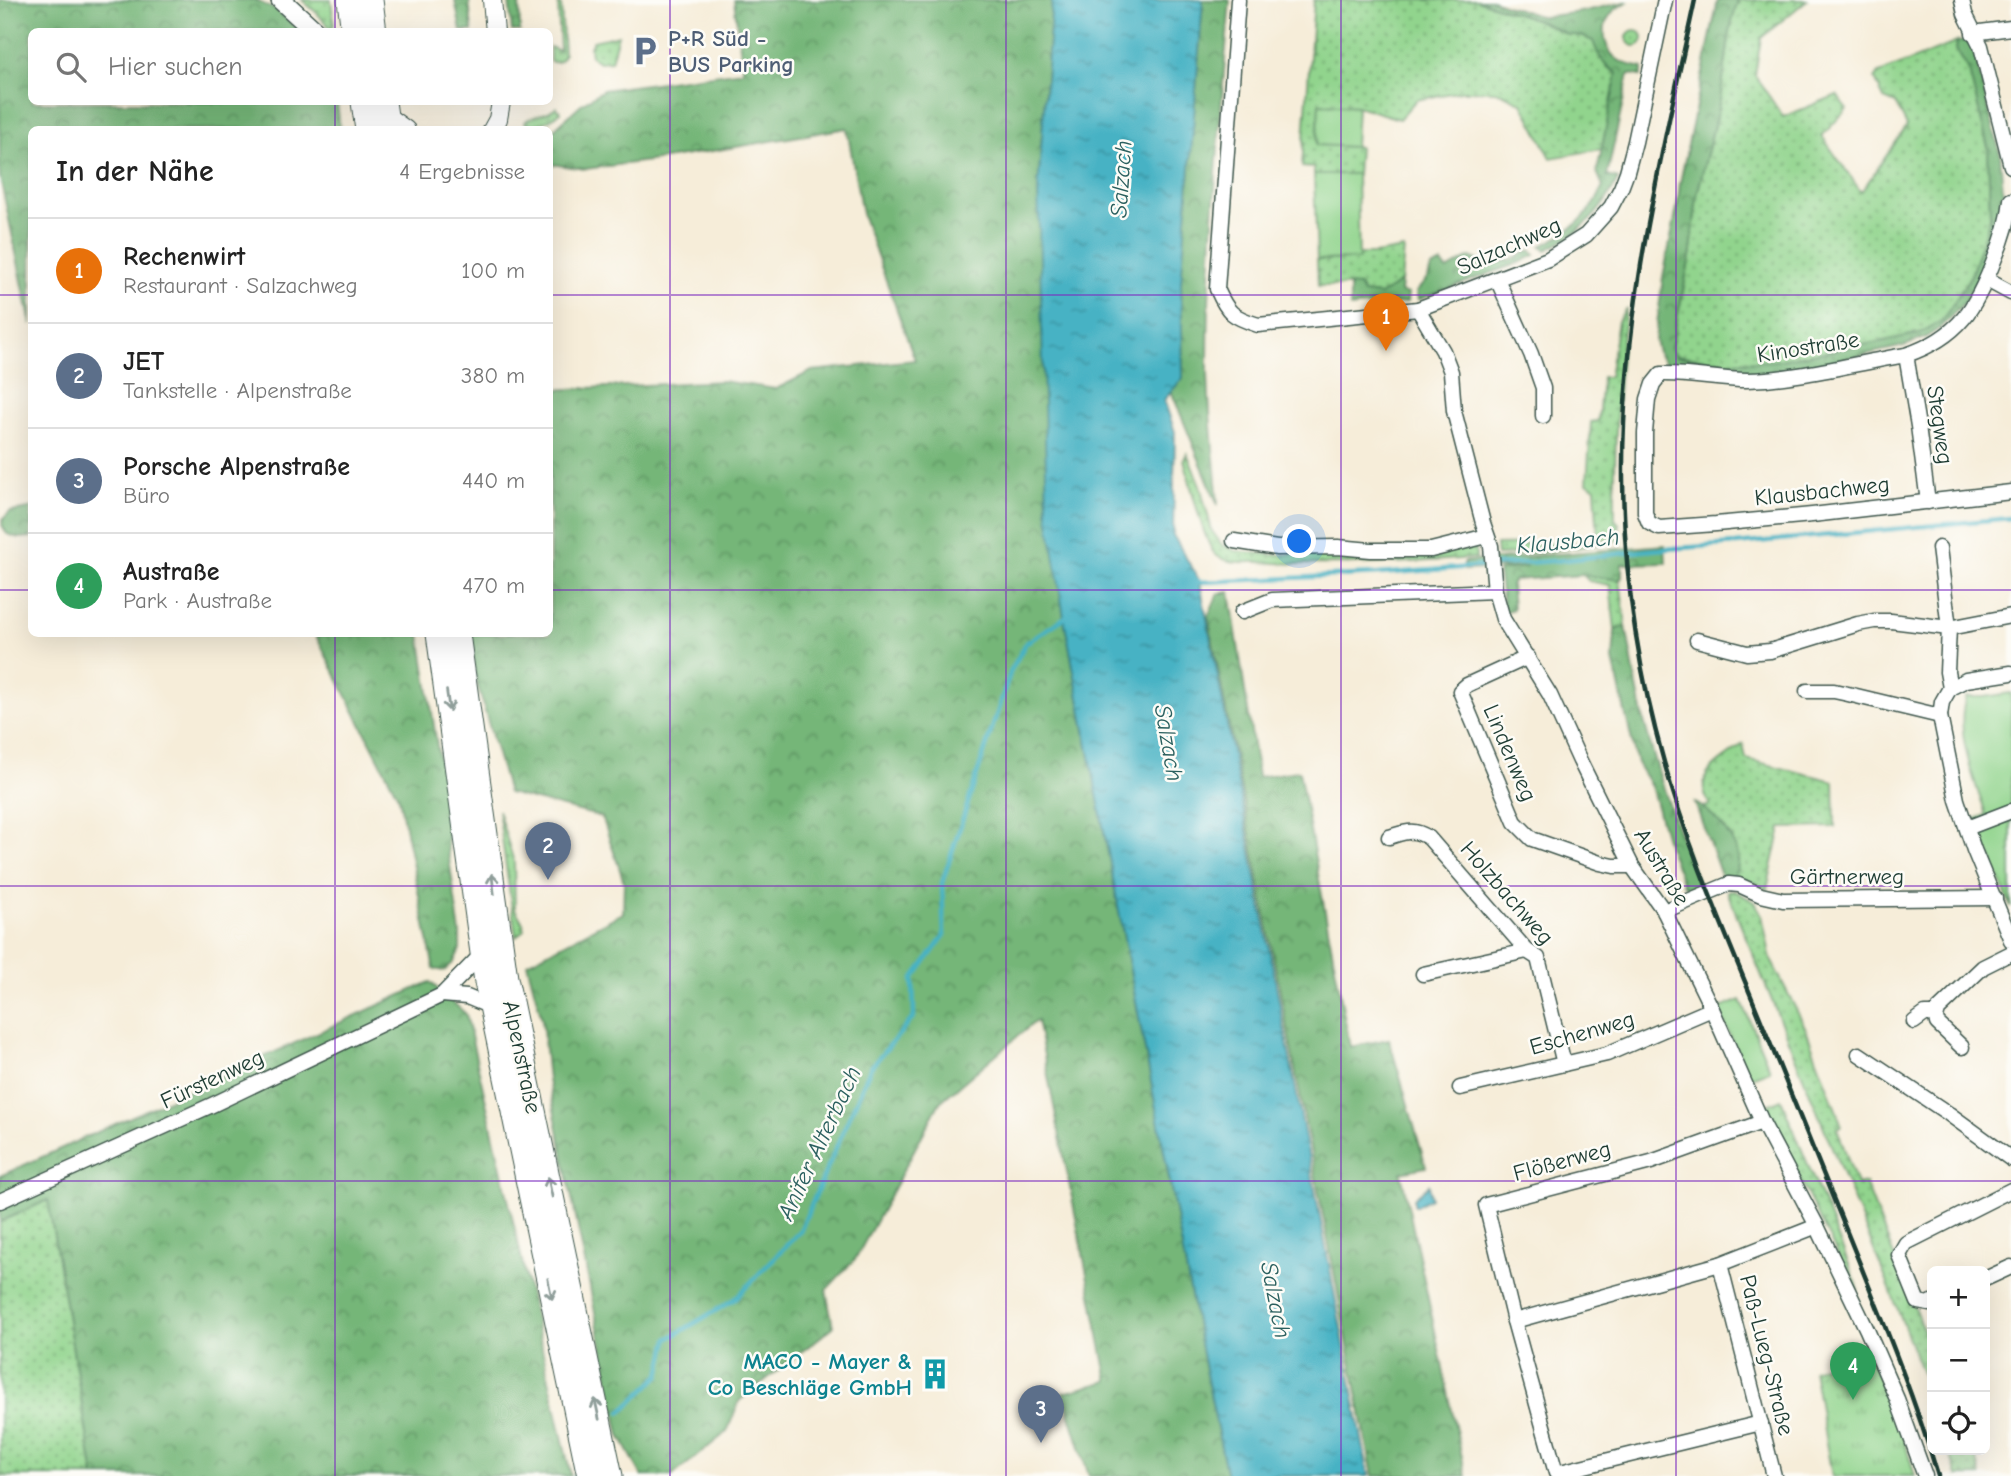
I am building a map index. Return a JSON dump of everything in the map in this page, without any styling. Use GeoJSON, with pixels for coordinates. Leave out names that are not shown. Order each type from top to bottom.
{"type":"FeatureCollection","features":[{"type":"Feature","properties":{"kind":"main road"},"geometry":{"type":"LineString","coordinates":[[281,0],[312,28]]}},
{"type":"Feature","properties":{"kind":"main road"},"geometry":{"type":"LineString","coordinates":[[349,0],[352,28]]}},
{"type":"Feature","properties":{"kind":"main road"},"geometry":{"type":"LineString","coordinates":[[371,0],[374,28]]}},
{"type":"Feature","properties":{"kind":"main road"},"geometry":{"type":"LineString","coordinates":[[368,126],[374,109]]}},
{"type":"Feature","properties":{"kind":"main road","name":"Alpenstraße"},"geometry":{"type":"LineString","coordinates":[[438,637],[491,1007],[589,1476]]}},
{"type":"Feature","properties":{"kind":"main road","name":"Alpenstraße"},"geometry":{"type":"LineString","coordinates":[[458,637],[506,978],[611,1476]]}},
{"type":"Feature","properties":{"kind":"street"},"geometry":{"type":"LineString","coordinates":[[492,0],[495,28]]}},
{"type":"Feature","properties":{"kind":"street","name":"Salzachweg"},"geometry":{"type":"LineString","coordinates":[[1238,0],[1217,289],[1225,308],[1240,319],[1258,325],[1418,309],[1548,259],[1572,245],[1593,228],[1611,207],[1621,188],[1632,152],[1665,0]]}},
{"type":"Feature","properties":{"kind":"street"},"geometry":{"type":"LineString","coordinates":[[1962,0],[1965,14],[1981,46],[2011,166]]}},
{"type":"Feature","properties":{"kind":"street"},"geometry":{"type":"LineString","coordinates":[[1973,33],[2011,28]]}},
{"type":"Feature","properties":{"kind":"street"},"geometry":{"type":"LineString","coordinates":[[494,126],[500,105]]}},
{"type":"Feature","properties":{"kind":"street"},"geometry":{"type":"LineString","coordinates":[[374,109],[400,126]]}},
{"type":"Feature","properties":{"kind":"street","name":"Kinostraße"},"geometry":{"type":"LineString","coordinates":[[1645,513],[1645,433],[1648,399],[1653,384],[1661,374],[1676,373],[1719,379],[1782,377],[1906,355],[1925,348],[1952,331],[1970,310],[1987,280],[2007,227],[2011,200]]}},
{"type":"Feature","properties":{"kind":"street"},"geometry":{"type":"LineString","coordinates":[[1497,279],[1531,354],[1543,388],[1544,416]]}},
{"type":"Feature","properties":{"kind":"street"},"geometry":{"type":"LineString","coordinates":[[1987,280],[2011,292]]}},
{"type":"Feature","properties":{"kind":"street","name":"Austraße"},"geometry":{"type":"LineString","coordinates":[[1418,309],[1443,351],[1451,372],[1454,411],[1489,541],[1495,588],[1503,619],[1554,704],[1632,866],[1664,911],[1712,1009],[1762,1122],[1817,1226],[1867,1330],[1925,1476]]}},
{"type":"Feature","properties":{"kind":"street","name":"Stegweg"},"geometry":{"type":"LineString","coordinates":[[1906,355],[1919,426],[1928,502]]}},
{"type":"Feature","properties":{"kind":"street","name":"Klausbachweg"},"geometry":{"type":"LineString","coordinates":[[1645,513],[1649,523],[1659,527],[1684,527],[2011,492]]}},
{"type":"Feature","properties":{"kind":"street"},"geometry":{"type":"LineString","coordinates":[[1234,541],[1277,548],[1431,550],[1489,541]]}},
{"type":"Feature","properties":{"kind":"street"},"geometry":{"type":"LineString","coordinates":[[1939,548],[1949,628],[1947,672],[1950,688]]}},
{"type":"Feature","properties":{"kind":"street"},"geometry":{"type":"LineString","coordinates":[[1242,612],[1272,600],[1495,588]]}},
{"type":"Feature","properties":{"kind":"street"},"geometry":{"type":"LineString","coordinates":[[1697,640],[1748,653],[1770,651],[1874,621],[1949,628],[2011,616]]}},
{"type":"Feature","properties":{"kind":"street","name":"Lindenweg"},"geometry":{"type":"LineString","coordinates":[[1528,657],[1467,685],[1460,691],[1515,822],[1532,839],[1600,863],[1632,866]]}},
{"type":"Feature","properties":{"kind":"street"},"geometry":{"type":"LineString","coordinates":[[2011,673],[1966,680],[1950,688],[1942,702],[1940,716],[1957,800],[2011,940]]}},
{"type":"Feature","properties":{"kind":"street"},"geometry":{"type":"LineString","coordinates":[[1807,691],[1834,691],[1940,716]]}},
{"type":"Feature","properties":{"kind":"street"},"geometry":{"type":"LineString","coordinates":[[1967,828],[2011,811]]}},
{"type":"Feature","properties":{"kind":"street","name":"Holzbachweg"},"geometry":{"type":"LineString","coordinates":[[1389,837],[1419,831],[1429,838],[1527,951],[1538,958],[1564,1064]]}},
{"type":"Feature","properties":{"kind":"street","name":"Gärtnerweg"},"geometry":{"type":"LineString","coordinates":[[1664,911],[1729,884],[1783,900],[1995,898]]}},
{"type":"Feature","properties":{"kind":"street"},"geometry":{"type":"LineString","coordinates":[[1423,974],[1527,951]]}},
{"type":"Feature","properties":{"kind":"street"},"geometry":{"type":"LineString","coordinates":[[1962,1047],[1940,1027],[1936,1018],[1938,1010],[1983,967],[2011,953]]}},
{"type":"Feature","properties":{"kind":"street","name":"Fürstenweg"},"geometry":{"type":"LineString","coordinates":[[0,1200],[212,1105],[442,995],[482,954]]}},
{"type":"Feature","properties":{"kind":"street"},"geometry":{"type":"LineString","coordinates":[[442,995],[467,997],[491,1007]]}},
{"type":"Feature","properties":{"kind":"street","name":"Eschenweg"},"geometry":{"type":"LineString","coordinates":[[1460,1088],[1607,1054],[1712,1009]]}},
{"type":"Feature","properties":{"kind":"street"},"geometry":{"type":"LineString","coordinates":[[1914,1022],[1925,1014],[1936,1014]]}},
{"type":"Feature","properties":{"kind":"street"},"geometry":{"type":"LineString","coordinates":[[1859,1054],[2011,1159]]}},
{"type":"Feature","properties":{"kind":"street","name":"Flößerweg"},"geometry":{"type":"LineString","coordinates":[[1514,1321],[1486,1205],[1651,1162],[1762,1122]]}},
{"type":"Feature","properties":{"kind":"street"},"geometry":{"type":"LineString","coordinates":[[1927,1304],[1918,1302],[1899,1255],[1906,1243],[2011,1190]]}},
{"type":"Feature","properties":{"kind":"street","name":"Paß-Lueg-Straße"},"geometry":{"type":"LineString","coordinates":[[1774,1476],[1720,1264],[1817,1226]]}},
{"type":"Feature","properties":{"kind":"street"},"geometry":{"type":"LineString","coordinates":[[1720,1264],[1514,1321],[1556,1473],[1761,1423]]}},
{"type":"Feature","properties":{"kind":"street"},"geometry":{"type":"LineString","coordinates":[[1990,1277],[2011,1267]]}},
{"type":"Feature","properties":{"kind":"green space"},"geometry":{"type":"Polygon","coordinates":[[[0,0],[255,0],[276,10],[297,28],[28,28],[28,105],[337,105],[340,126],[28,126],[28,310],[0,177],[0,0]]]}},
{"type":"Feature","properties":{"kind":"green space"},"geometry":{"type":"Polygon","coordinates":[[[302,0],[331,0],[334,25],[332,28],[330,28],[302,0]]]}},
{"type":"Feature","properties":{"kind":"green space"},"geometry":{"type":"Polygon","coordinates":[[[455,0],[469,0],[472,28],[460,28],[455,0]]]}},
{"type":"Feature","properties":{"kind":"green space"},"geometry":{"type":"Polygon","coordinates":[[[509,0],[519,0],[520,28],[512,28],[509,0]]]}},
{"type":"Feature","properties":{"kind":"green space"},"geometry":{"type":"Polygon","coordinates":[[[734,0],[1052,0],[1038,189],[1064,618],[1227,1476],[1089,1476],[1063,1393],[1108,1381],[1037,1020],[940,1102],[856,1258],[826,1290],[833,1327],[739,1401],[727,1432],[672,1476],[642,1476],[620,1436],[548,1080],[542,1019],[527,963],[623,913],[624,882],[602,817],[508,793],[477,683],[470,637],[553,637],[553,390],[722,381],[776,389],[812,371],[915,360],[862,214],[847,128],[665,159],[585,169],[553,164],[553,130],[580,105],[603,90],[743,71],[734,0]]]}},
{"type":"Feature","properties":{"kind":"green space"},"geometry":{"type":"Polygon","coordinates":[[[1203,0],[1230,0],[1210,275],[1209,402],[1218,505],[1171,391],[1183,378],[1181,283],[1203,0]]]}},
{"type":"Feature","properties":{"kind":"green space"},"geometry":{"type":"Polygon","coordinates":[[[1314,0],[1477,0],[1535,19],[1567,34],[1594,41],[1607,67],[1617,73],[1602,149],[1551,158],[1522,103],[1494,91],[1461,91],[1416,100],[1399,119],[1357,106],[1319,104],[1317,145],[1359,147],[1357,174],[1314,174],[1314,168],[1302,167],[1314,0]]]}},
{"type":"Feature","properties":{"kind":"green space"},"geometry":{"type":"Polygon","coordinates":[[[1477,0],[1492,0],[1542,17],[1629,1],[1613,12],[1605,25],[1606,44],[1613,55],[1623,63],[1643,68],[1641,76],[1629,74],[1607,176],[1618,179],[1605,202],[1589,221],[1546,250],[1541,246],[1578,222],[1599,196],[1603,186],[1597,172],[1617,73],[1602,60],[1593,41],[1477,0]]]}},
{"type":"Feature","properties":{"kind":"green space"},"geometry":{"type":"Polygon","coordinates":[[[1718,0],[1738,0],[1731,25],[1720,100],[1697,195],[1691,252],[1671,348],[1676,356],[1730,362],[1774,361],[1920,333],[1943,320],[1971,275],[1990,217],[1988,147],[1969,71],[1956,49],[1957,42],[1965,41],[1972,45],[2000,153],[2003,191],[1998,228],[1981,274],[1964,303],[1940,328],[1905,346],[1782,372],[1747,375],[1678,370],[1666,364],[1658,353],[1655,340],[1663,277],[1718,0]]]}},
{"type":"Feature","properties":{"kind":"green space"},"geometry":{"type":"Polygon","coordinates":[[[1738,0],[1807,0],[1761,38],[1755,75],[1783,117],[1837,95],[1847,109],[1822,136],[1861,192],[1907,126],[1896,104],[1884,99],[1875,79],[1879,73],[1957,42],[1956,49],[1969,71],[1988,147],[1990,217],[1971,275],[1943,320],[1920,333],[1774,361],[1730,362],[1676,355],[1671,349],[1691,252],[1697,195],[1720,100],[1731,25],[1738,0]]]}},
{"type":"Feature","properties":{"kind":"green space"},"geometry":{"type":"Polygon","coordinates":[[[558,4],[561,4],[564,54],[560,60],[553,62],[553,48],[560,51],[558,4]]]}},
{"type":"Feature","properties":{"kind":"green space"},"geometry":{"type":"Polygon","coordinates":[[[1632,30],[1638,30],[1643,38],[1641,44],[1632,46],[1627,41],[1627,35],[1632,30]]]}},
{"type":"Feature","properties":{"kind":"green space"},"geometry":{"type":"Polygon","coordinates":[[[618,35],[611,61],[599,62],[591,56],[590,47],[593,41],[618,35]]]}},
{"type":"Feature","properties":{"kind":"green space"},"geometry":{"type":"Polygon","coordinates":[[[1319,104],[1357,106],[1355,147],[1317,145],[1319,104]]]}},
{"type":"Feature","properties":{"kind":"green space"},"geometry":{"type":"Polygon","coordinates":[[[556,107],[561,112],[553,118],[540,124],[526,125],[528,119],[556,107]]]}},
{"type":"Feature","properties":{"kind":"green space"},"geometry":{"type":"Polygon","coordinates":[[[1314,174],[1357,174],[1359,259],[1317,260],[1314,174]]]}},
{"type":"Feature","properties":{"kind":"green space"},"geometry":{"type":"Polygon","coordinates":[[[1404,249],[1401,282],[1380,295],[1362,293],[1359,286],[1318,286],[1317,260],[1358,259],[1359,254],[1404,249]]]}},
{"type":"Feature","properties":{"kind":"green space"},"geometry":{"type":"Polygon","coordinates":[[[1531,250],[1535,255],[1521,262],[1418,300],[1416,292],[1428,278],[1431,268],[1442,263],[1447,270],[1470,257],[1489,265],[1514,259],[1531,250]]]}},
{"type":"Feature","properties":{"kind":"green space"},"geometry":{"type":"Polygon","coordinates":[[[1401,282],[1400,292],[1408,294],[1407,302],[1350,308],[1350,285],[1359,286],[1363,293],[1380,295],[1401,282]]]}},
{"type":"Feature","properties":{"kind":"green space"},"geometry":{"type":"Polygon","coordinates":[[[1626,308],[1616,439],[1615,519],[1619,524],[1620,541],[1598,538],[1595,488],[1587,483],[1591,422],[1598,421],[1602,377],[1609,377],[1618,321],[1626,308]]]}},
{"type":"Feature","properties":{"kind":"green space"},"geometry":{"type":"Polygon","coordinates":[[[1187,453],[1200,485],[1212,531],[1222,545],[1236,551],[1276,555],[1475,545],[1476,558],[1340,564],[1225,560],[1211,549],[1197,510],[1184,459],[1187,453]]]}},
{"type":"Feature","properties":{"kind":"green space"},"geometry":{"type":"Polygon","coordinates":[[[28,508],[28,537],[19,538],[7,534],[2,525],[3,519],[10,512],[28,508]]]}},
{"type":"Feature","properties":{"kind":"green space"},"geometry":{"type":"Polygon","coordinates":[[[1604,544],[1537,553],[1497,555],[1496,545],[1604,544]]]}},
{"type":"Feature","properties":{"kind":"green space"},"geometry":{"type":"Polygon","coordinates":[[[1665,545],[1666,563],[1622,564],[1620,580],[1583,575],[1514,580],[1511,585],[1513,609],[1504,612],[1498,571],[1527,567],[1464,570],[1464,562],[1665,545]]]}},
{"type":"Feature","properties":{"kind":"green space"},"geometry":{"type":"Polygon","coordinates":[[[1583,575],[1620,580],[1626,626],[1615,630],[1610,585],[1589,581],[1583,575]]]}},
{"type":"Feature","properties":{"kind":"green space"},"geometry":{"type":"Polygon","coordinates":[[[1230,592],[1258,777],[1299,771],[1350,1047],[1389,1039],[1426,1167],[1401,1172],[1466,1476],[1373,1476],[1208,616],[1218,594],[1230,592]]]}},
{"type":"Feature","properties":{"kind":"green space"},"geometry":{"type":"Polygon","coordinates":[[[1626,626],[1644,721],[1669,806],[1700,889],[1690,891],[1683,884],[1668,846],[1651,786],[1637,763],[1613,660],[1615,630],[1626,626]]]}},
{"type":"Feature","properties":{"kind":"green space"},"geometry":{"type":"Polygon","coordinates":[[[317,637],[420,637],[448,817],[447,845],[460,933],[460,949],[454,962],[444,971],[434,969],[399,798],[317,637]]]}},
{"type":"Feature","properties":{"kind":"green space"},"geometry":{"type":"Polygon","coordinates":[[[2011,693],[2011,907],[1975,819],[1986,815],[1967,757],[1963,711],[1966,697],[2011,693]]]}},
{"type":"Feature","properties":{"kind":"green space"},"geometry":{"type":"Polygon","coordinates":[[[1743,744],[1746,759],[1834,781],[1835,827],[1781,828],[1767,889],[1752,881],[1730,879],[1733,839],[1704,807],[1710,805],[1705,794],[1706,777],[1718,763],[1743,744]]]}},
{"type":"Feature","properties":{"kind":"green space"},"geometry":{"type":"Polygon","coordinates":[[[1695,803],[1724,828],[1737,853],[1738,865],[1734,874],[1723,881],[1695,803]]]}},
{"type":"Feature","properties":{"kind":"green space"},"geometry":{"type":"Polygon","coordinates":[[[498,810],[514,862],[515,909],[524,930],[516,937],[498,810]]]}},
{"type":"Feature","properties":{"kind":"green space"},"geometry":{"type":"Polygon","coordinates":[[[1727,891],[1735,891],[1755,902],[1762,915],[1771,960],[1805,1027],[1842,1126],[1837,1128],[1857,1185],[1865,1183],[1927,1339],[1927,1386],[1727,891]]]}},
{"type":"Feature","properties":{"kind":"green space"},"geometry":{"type":"Polygon","coordinates":[[[430,982],[466,1014],[571,1476],[94,1476],[48,1200],[0,1222],[0,1176],[430,982]]]}},
{"type":"Feature","properties":{"kind":"green space"},"geometry":{"type":"Polygon","coordinates":[[[1741,1000],[1770,1070],[1749,1078],[1718,1009],[1741,1000]]]}},
{"type":"Feature","properties":{"kind":"green space"},"geometry":{"type":"Polygon","coordinates":[[[1781,1099],[1858,1289],[1854,1287],[1763,1107],[1781,1099]]]}},
{"type":"Feature","properties":{"kind":"green space"},"geometry":{"type":"Polygon","coordinates":[[[48,1200],[94,1476],[0,1476],[0,1222],[48,1200]]]}},
{"type":"Feature","properties":{"kind":"green space"},"geometry":{"type":"Polygon","coordinates":[[[1867,1348],[1906,1446],[1915,1476],[1832,1476],[1813,1370],[1867,1348]]]}},
{"type":"Feature","properties":{"kind":"green space"},"geometry":{"type":"Polygon","coordinates":[[[1951,1455],[1975,1455],[1981,1476],[1957,1476],[1951,1455]]]}},
{"type":"Feature","properties":{"kind":"water","name":"Salzach"},"geometry":{"type":"Polygon","coordinates":[[[1052,0],[1203,0],[1181,283],[1183,378],[1164,400],[1175,432],[1173,535],[1200,582],[1369,1476],[1227,1476],[1064,618],[1047,509],[1038,189],[1052,0]]]}},
{"type":"Feature","properties":{"kind":"water"},"geometry":{"type":"Polygon","coordinates":[[[1429,1185],[1431,1198],[1416,1206],[1414,1198],[1429,1185]]]}},
{"type":"Feature","properties":{"kind":"waterway","name":"Klausbach"},"geometry":{"type":"LineString","coordinates":[[1196,580],[1200,582],[1379,574],[1566,560],[2011,518]]}},
{"type":"Feature","properties":{"kind":"waterway","name":"Anifer Alterbach"},"geometry":{"type":"LineString","coordinates":[[621,1412],[660,1375],[668,1339],[735,1299],[800,1231],[871,1067],[914,1017],[913,979],[944,936],[942,883],[1011,670],[1026,643],[1067,616]]}},
{"type":"Feature","properties":{"kind":"railway"},"geometry":{"type":"LineString","coordinates":[[1695,0],[1657,178],[1636,298],[1629,359],[1623,480],[1626,551],[1634,622],[1655,728],[1673,793],[1694,853],[1885,1326],[1938,1476]]}},
{"type":"Feature","properties":{"kind":"place","name":"P+R Süd - BUS Parking"},"geometry":{"type":"Point","coordinates":[645,51]}},
{"type":"Feature","properties":{"kind":"place","name":"Rechenwirt"},"geometry":{"type":"Point","coordinates":[1386,351]}},
{"type":"Feature","properties":{"kind":"place","name":"JET"},"geometry":{"type":"Point","coordinates":[548,880]}},
{"type":"Feature","properties":{"kind":"place","name":"MACO - Mayer & Co Beschläge GmbH"},"geometry":{"type":"Point","coordinates":[935,1374]}},
{"type":"Feature","properties":{"kind":"place","name":"Austraße"},"geometry":{"type":"Point","coordinates":[1853,1400]}},
{"type":"Feature","properties":{"kind":"place","name":"Porsche Alpenstraße"},"geometry":{"type":"Point","coordinates":[1041,1443]}}]}
